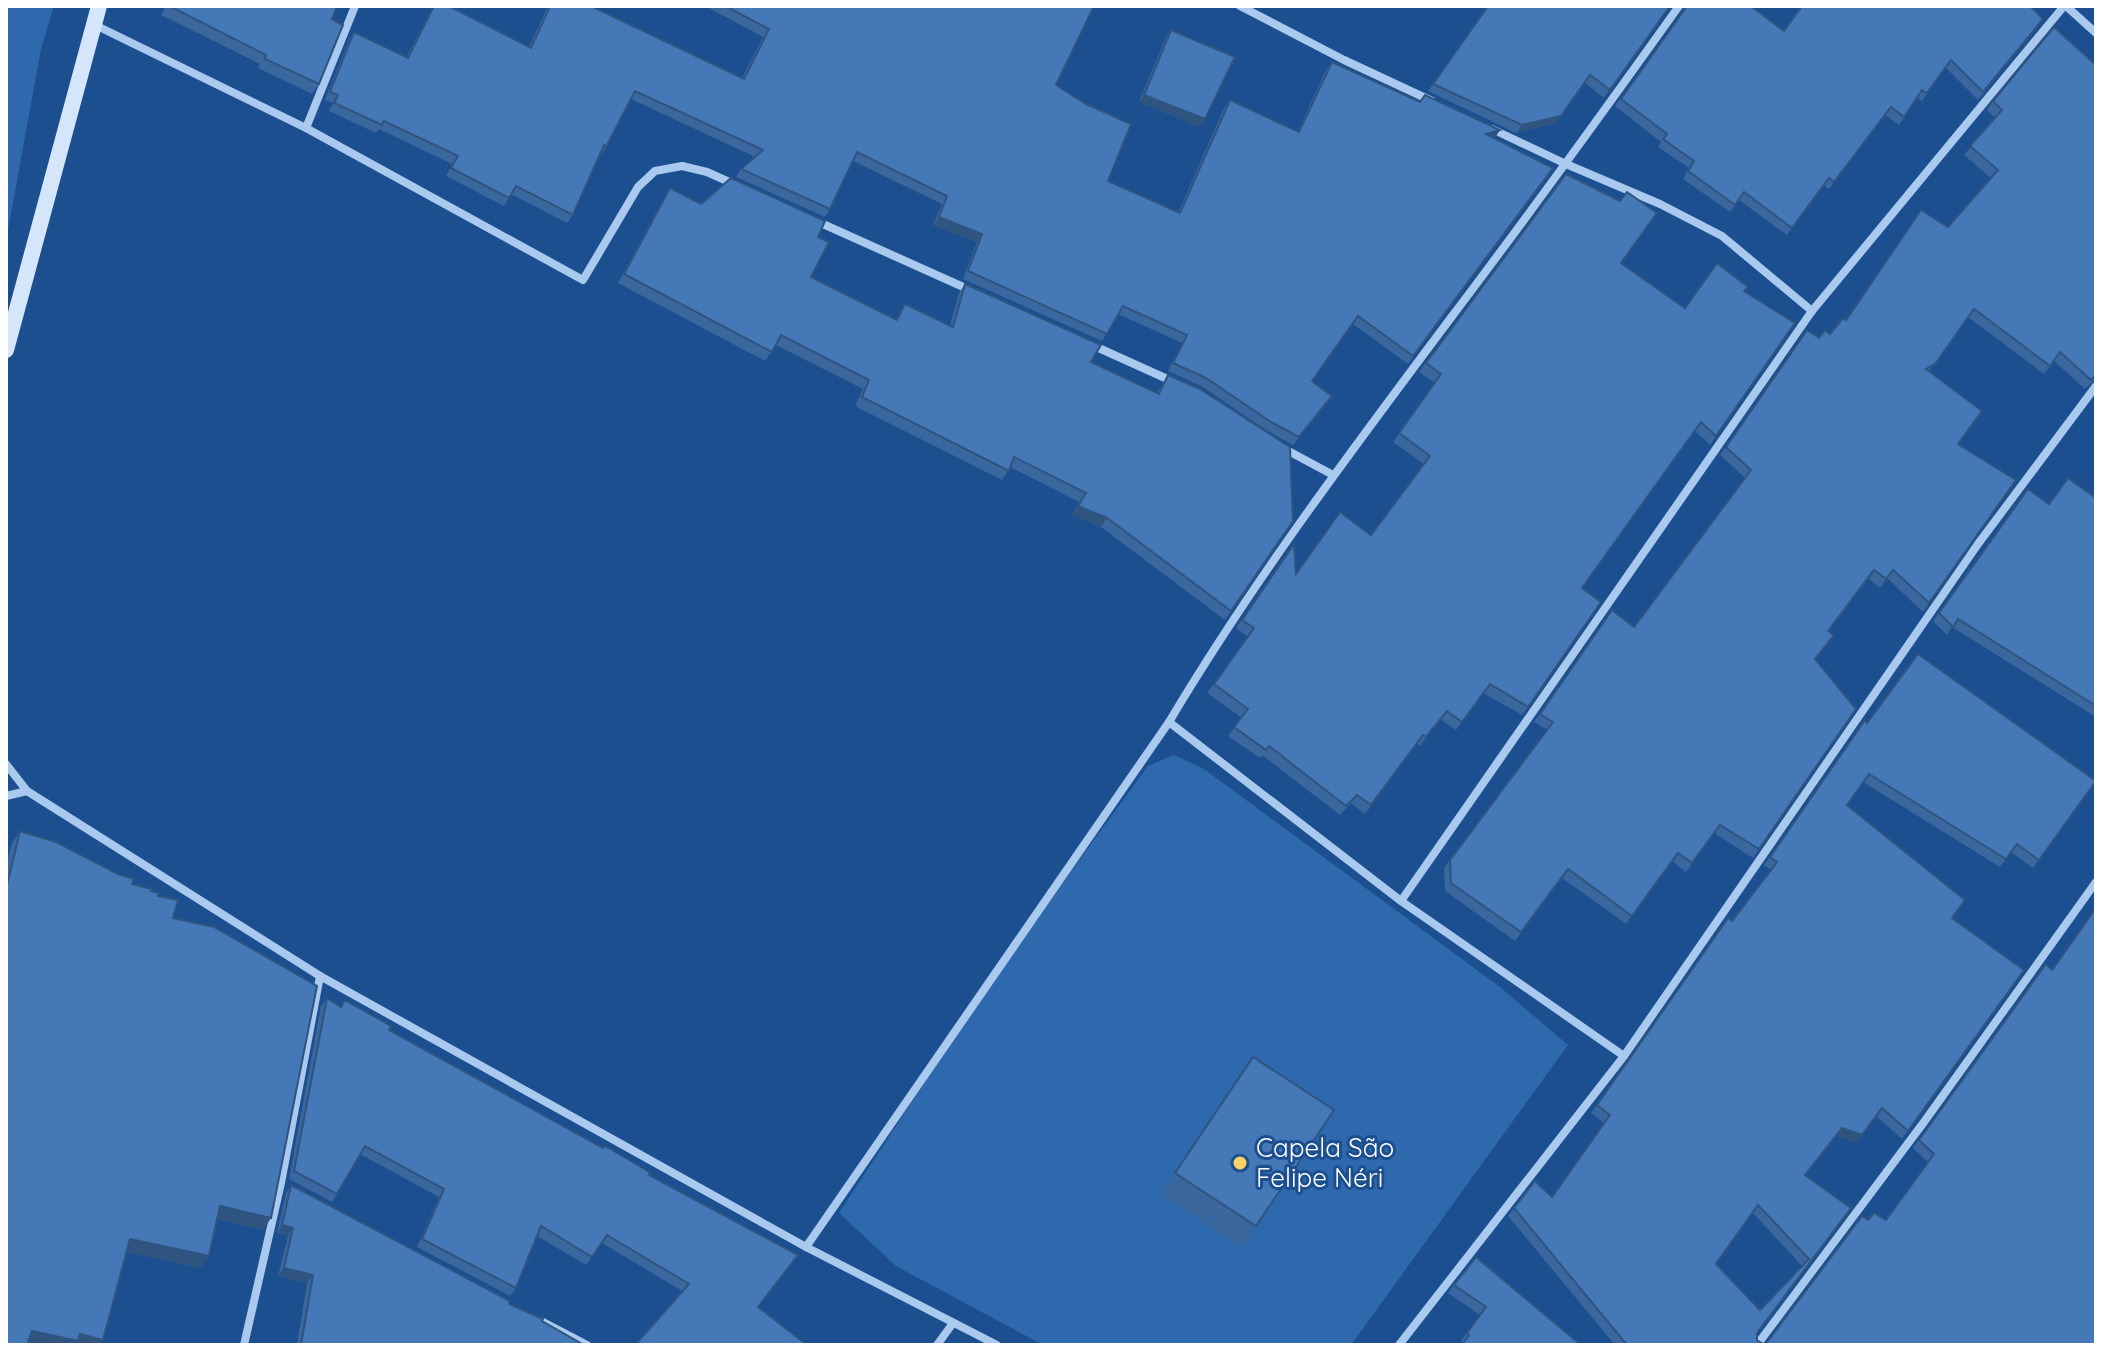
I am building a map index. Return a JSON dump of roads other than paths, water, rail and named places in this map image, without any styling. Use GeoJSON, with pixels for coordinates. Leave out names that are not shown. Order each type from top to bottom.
{"type":"FeatureCollection","features":[{"type":"Feature","properties":{"kind":"main road"},"geometry":{"type":"LineString","coordinates":[[6,350],[99,6]]}},
{"type":"Feature","properties":{"kind":"street"},"geometry":{"type":"LineString","coordinates":[[306,128],[355,6]]}},
{"type":"Feature","properties":{"kind":"street"},"geometry":{"type":"LineString","coordinates":[[1240,6],[1344,60],[1439,104]]}},
{"type":"Feature","properties":{"kind":"street"},"geometry":{"type":"LineString","coordinates":[[806,1247],[1169,722],[1211,651],[1333,475],[1566,164],[1679,6]]}},
{"type":"Feature","properties":{"kind":"street"},"geometry":{"type":"LineString","coordinates":[[1401,901],[1812,311],[2065,6],[2096,33]]}},
{"type":"Feature","properties":{"kind":"street"},"geometry":{"type":"LineString","coordinates":[[93,24],[306,128],[583,280],[638,187],[655,171],[682,166],[707,172],[749,191]]}},
{"type":"Feature","properties":{"kind":"street"},"geometry":{"type":"LineString","coordinates":[[1480,123],[1660,204],[1722,236],[1812,311]]}},
{"type":"Feature","properties":{"kind":"street"},"geometry":{"type":"LineString","coordinates":[[805,216],[975,292]]}},
{"type":"Feature","properties":{"kind":"street"},"geometry":{"type":"LineString","coordinates":[[1087,343],[1183,386]]}},
{"type":"Feature","properties":{"kind":"street"},"geometry":{"type":"LineString","coordinates":[[1399,1345],[1624,1056],[1969,557],[2096,386]]}},
{"type":"Feature","properties":{"kind":"street"},"geometry":{"type":"LineString","coordinates":[[1273,443],[1333,475]]}},
{"type":"Feature","properties":{"kind":"street"},"geometry":{"type":"LineString","coordinates":[[1169,722],[1401,901],[1624,1056]]}},
{"type":"Feature","properties":{"kind":"street"},"geometry":{"type":"LineString","coordinates":[[6,764],[27,791],[320,976],[806,1247],[997,1345]]}},
{"type":"Feature","properties":{"kind":"street"},"geometry":{"type":"LineString","coordinates":[[6,796],[27,791]]}},
{"type":"Feature","properties":{"kind":"street"},"geometry":{"type":"LineString","coordinates":[[1757,1345],[1924,1122],[2096,882]]}},
{"type":"Feature","properties":{"kind":"street"},"geometry":{"type":"LineString","coordinates":[[244,1345],[281,1183],[320,976]]}},
{"type":"Feature","properties":{"kind":"street"},"geometry":{"type":"LineString","coordinates":[[281,1183],[295,1190]]}},
{"type":"Feature","properties":{"kind":"street"},"geometry":{"type":"LineString","coordinates":[[532,1316],[587,1345]]}},
{"type":"Feature","properties":{"kind":"street"},"geometry":{"type":"LineString","coordinates":[[937,1345],[953,1323]]}},
{"type":"Feature","properties":{"kind":"place","name":"Capela São Felipe Néri"},"geometry":{"type":"Point","coordinates":[1240,1163]}}]}
